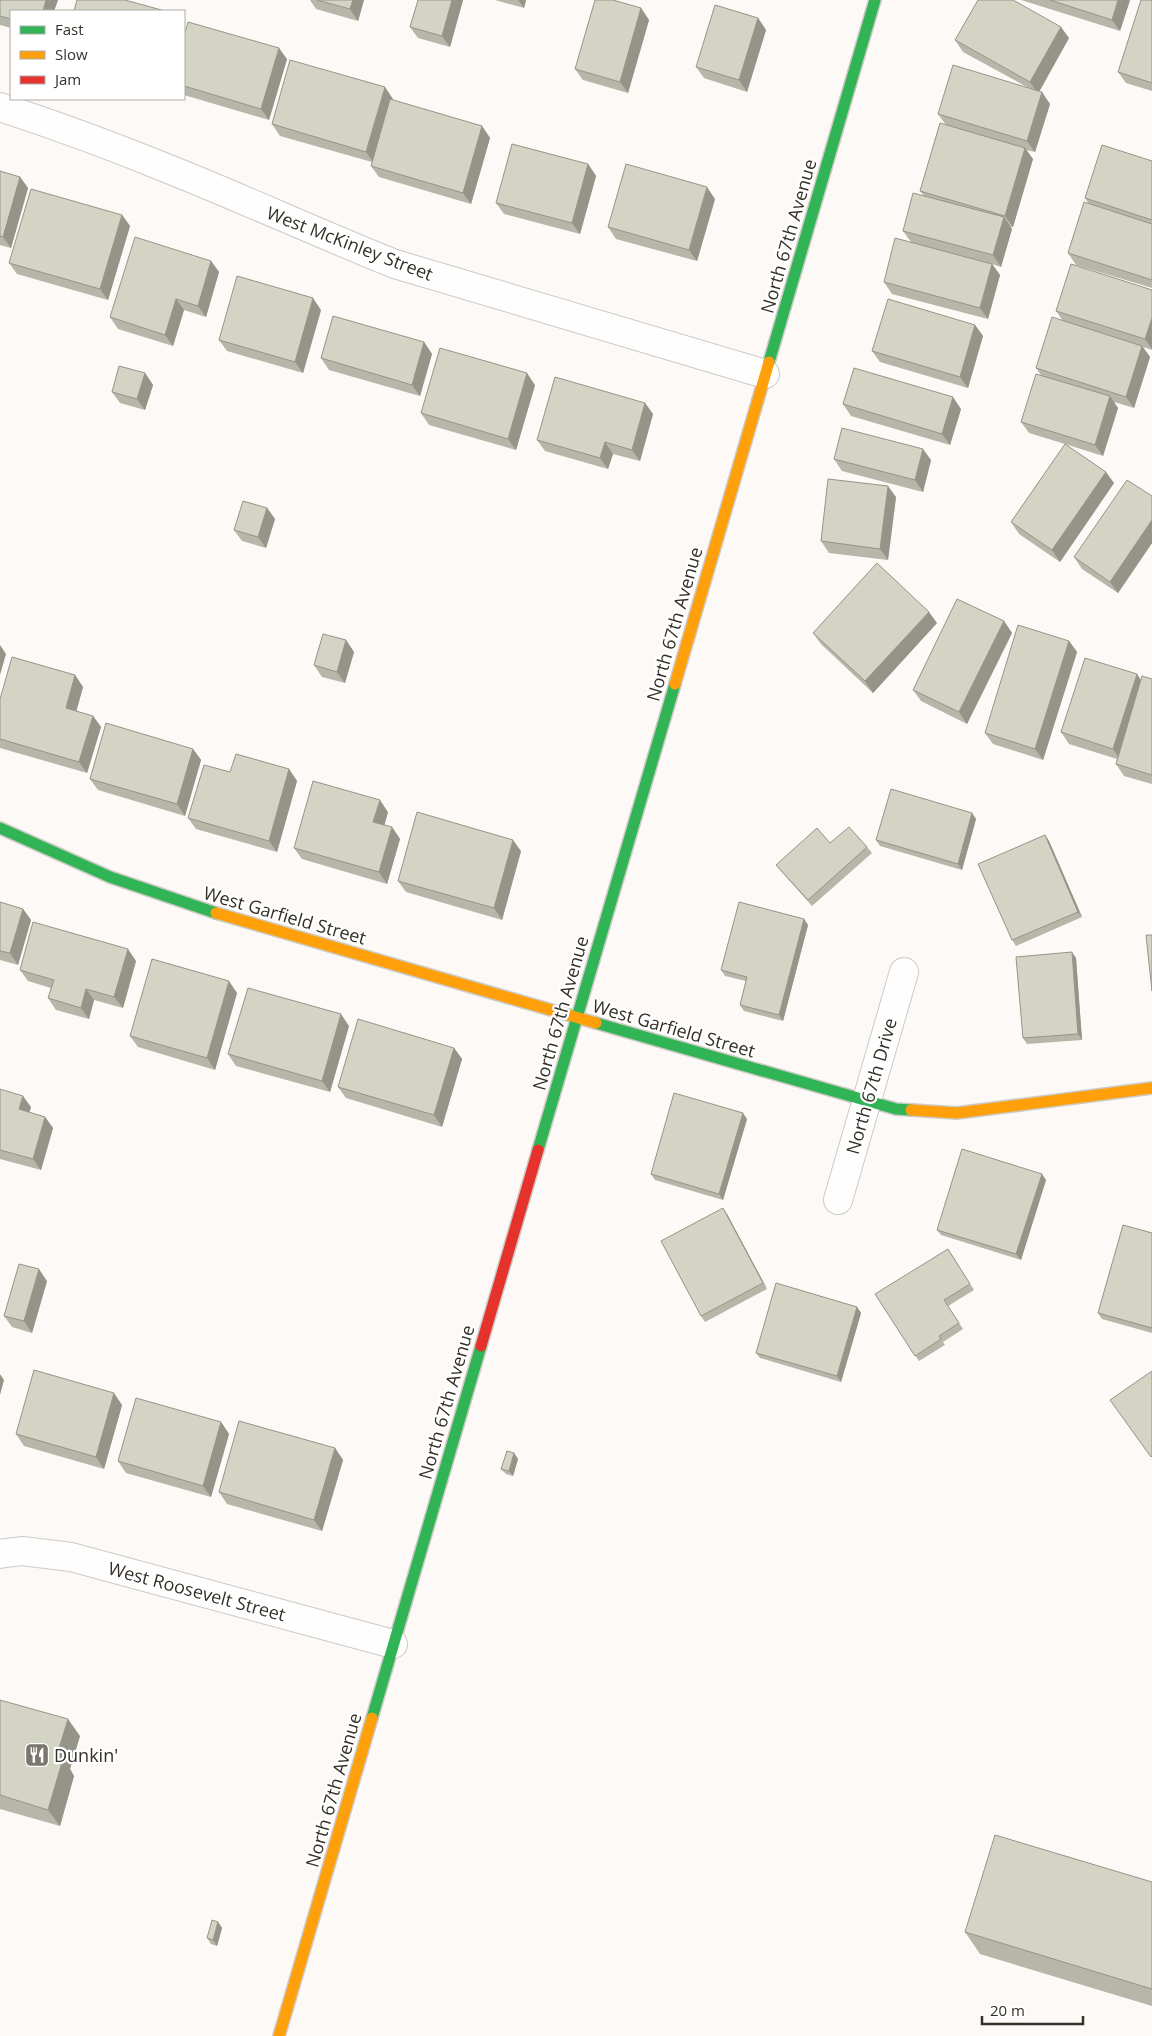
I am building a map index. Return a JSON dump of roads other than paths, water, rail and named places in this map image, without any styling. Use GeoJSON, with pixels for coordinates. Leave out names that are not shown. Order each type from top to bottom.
{"type":"FeatureCollection","features":[{"type":"Feature","properties":{"kind":"main road","name":"North 67th Avenue"},"geometry":{"type":"LineString","coordinates":[[279,2036],[875,0]]}},
{"type":"Feature","properties":{"kind":"main road","name":"West Garfield Street"},"geometry":{"type":"LineString","coordinates":[[0,828],[110,877],[175,900],[896,1109],[957,1113],[1152,1088]]}},
{"type":"Feature","properties":{"kind":"street","name":"West McKinley Street"},"geometry":{"type":"LineString","coordinates":[[0,107],[60,126],[172,170],[395,264],[765,374]]}},
{"type":"Feature","properties":{"kind":"street","name":"North 67th Drive"},"geometry":{"type":"LineString","coordinates":[[838,1200],[904,972]]}},
{"type":"Feature","properties":{"kind":"street","name":"West Roosevelt Street"},"geometry":{"type":"LineString","coordinates":[[0,1554],[22,1552],[71,1557],[393,1644]]}},
{"type":"Feature","properties":{"kind":"place","name":"Dunkin'"},"geometry":{"type":"Point","coordinates":[37,1755]}}]}
